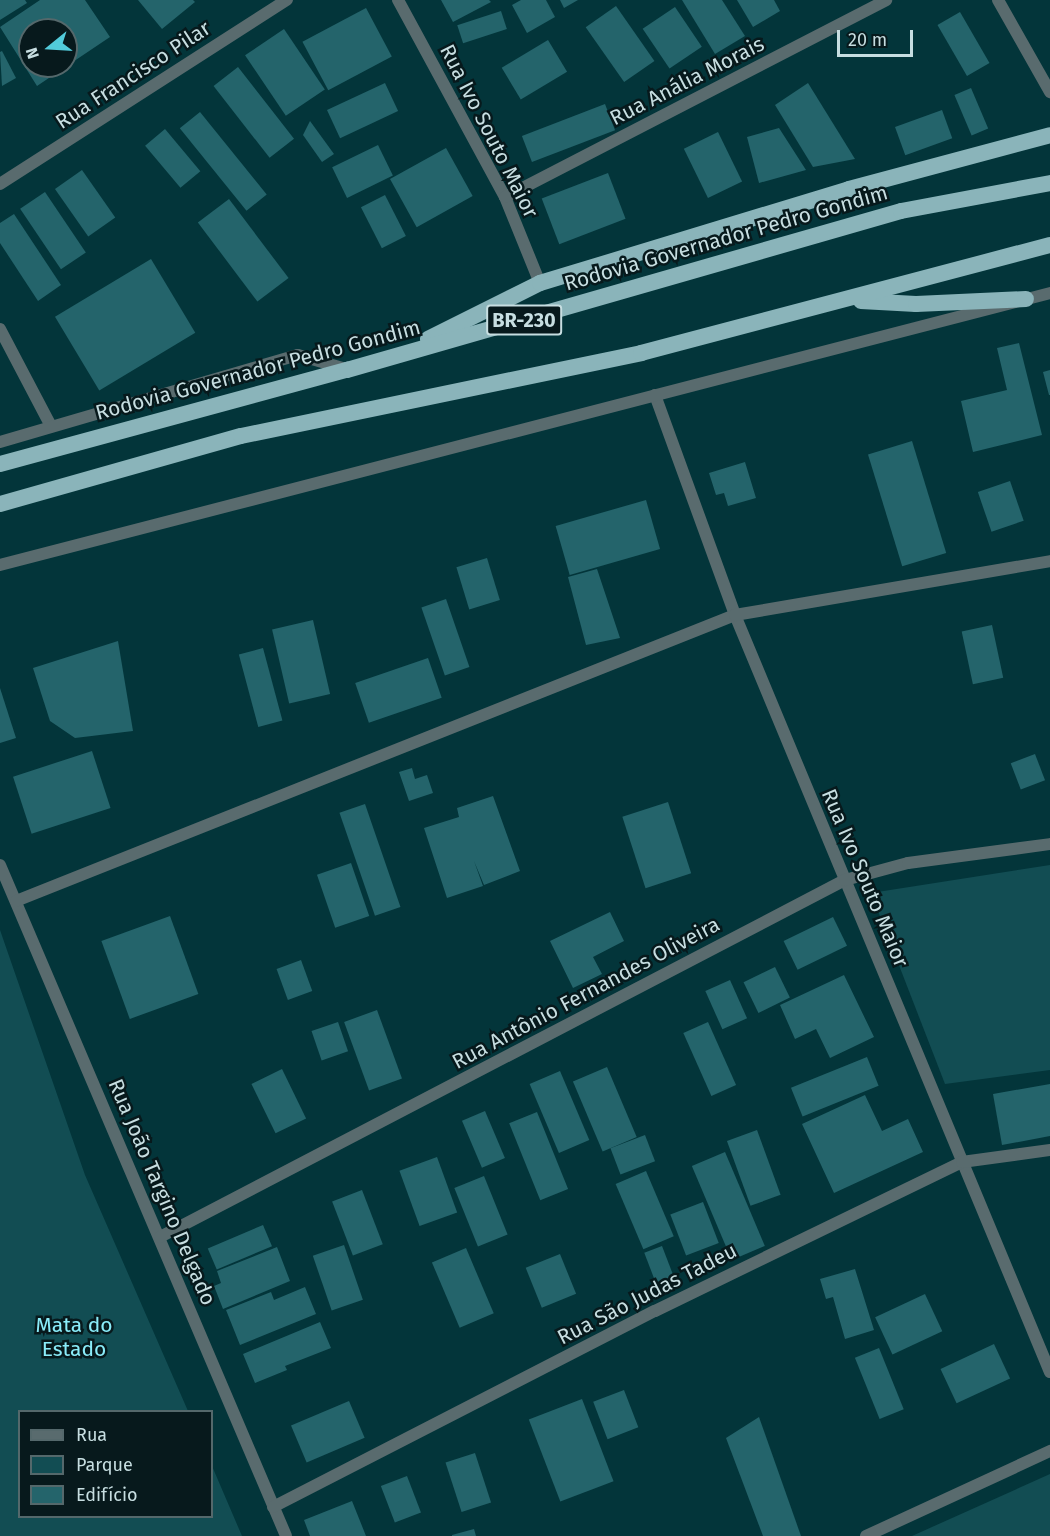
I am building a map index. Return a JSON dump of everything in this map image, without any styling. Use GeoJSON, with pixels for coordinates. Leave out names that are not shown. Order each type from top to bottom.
{"type":"FeatureCollection","features":[{"type":"Feature","properties":{"kind":"highway"},"geometry":{"type":"LineString","coordinates":[[392,357],[540,283],[849,189],[1050,135]]}},
{"type":"Feature","properties":{"kind":"highway","name":"Rodovia Governador Pedro Gondim"},"geometry":{"type":"LineString","coordinates":[[0,464],[347,370],[901,211],[1050,183]]}},
{"type":"Feature","properties":{"kind":"highway"},"geometry":{"type":"LineString","coordinates":[[0,504],[241,436],[641,353],[1050,245]]}},
{"type":"Feature","properties":{"kind":"highway"},"geometry":{"type":"LineString","coordinates":[[845,300],[916,304],[1026,299]]}},
{"type":"Feature","properties":{"kind":"street","name":"Rua Francisco Pilar"},"geometry":{"type":"LineString","coordinates":[[0,184],[287,0]]}},
{"type":"Feature","properties":{"kind":"street","name":"Rua Ivo Souto Maior"},"geometry":{"type":"LineString","coordinates":[[398,0],[505,197],[540,283]]}},
{"type":"Feature","properties":{"kind":"street","name":"Rua Anália Morais"},"geometry":{"type":"LineString","coordinates":[[505,197],[886,0]]}},
{"type":"Feature","properties":{"kind":"street"},"geometry":{"type":"LineString","coordinates":[[998,0],[1050,92]]}},
{"type":"Feature","properties":{"kind":"street"},"geometry":{"type":"LineString","coordinates":[[0,565],[1050,293]]}},
{"type":"Feature","properties":{"kind":"street"},"geometry":{"type":"LineString","coordinates":[[0,329],[51,426]]}},
{"type":"Feature","properties":{"kind":"street"},"geometry":{"type":"LineString","coordinates":[[0,442],[298,355],[347,370]]}},
{"type":"Feature","properties":{"kind":"street","name":"Rua Ivo Souto Maior"},"geometry":{"type":"LineString","coordinates":[[655,395],[735,615],[1050,1372]]}},
{"type":"Feature","properties":{"kind":"street"},"geometry":{"type":"LineString","coordinates":[[16,901],[735,615],[1050,561]]}},
{"type":"Feature","properties":{"kind":"street","name":"Rua Antônio Fernandes Oliveira"},"geometry":{"type":"LineString","coordinates":[[160,1237],[845,880],[908,862],[1050,844]]}},
{"type":"Feature","properties":{"kind":"street","name":"Rua João Targino Delgado"},"geometry":{"type":"LineString","coordinates":[[0,865],[286,1536]]}},
{"type":"Feature","properties":{"kind":"street","name":"Rua São Judas Tadeu"},"geometry":{"type":"LineString","coordinates":[[273,1507],[655,1311],[962,1162],[1050,1150]]}},
{"type":"Feature","properties":{"kind":"street"},"geometry":{"type":"LineString","coordinates":[[866,1536],[1050,1451]]}},
{"type":"Feature","properties":{"kind":"green space"},"geometry":{"type":"Polygon","coordinates":[[[1050,865],[1050,1070],[945,1084],[871,893],[1050,865]]]}},
{"type":"Feature","properties":{"kind":"green space","name":"Mata do Estado"},"geometry":{"type":"Polygon","coordinates":[[[0,930],[85,1175],[188,1410],[18,1410],[18,1518],[213,1518],[213,1468],[242,1536],[0,1536],[0,930]]]}},
{"type":"Feature","properties":{"kind":"green space"},"geometry":{"type":"Polygon","coordinates":[[[1050,1474],[1050,1536],[912,1536],[1050,1474]]]}},
{"type":"Feature","properties":{"kind":"building"},"geometry":{"type":"Polygon","coordinates":[[[0,0],[25,0],[27,3],[0,20],[0,0]]]}},
{"type":"Feature","properties":{"kind":"building"},"geometry":{"type":"Polygon","coordinates":[[[40,0],[85,0],[110,37],[78,58],[78,18],[18,18],[18,56],[0,27],[40,0]]]}},
{"type":"Feature","properties":{"kind":"building"},"geometry":{"type":"Polygon","coordinates":[[[138,0],[193,0],[195,2],[162,29],[138,0]]]}},
{"type":"Feature","properties":{"kind":"building"},"geometry":{"type":"Polygon","coordinates":[[[441,0],[489,0],[491,2],[453,22],[441,0]]]}},
{"type":"Feature","properties":{"kind":"building"},"geometry":{"type":"Polygon","coordinates":[[[521,0],[546,0],[555,17],[527,33],[512,5],[521,0]]]}},
{"type":"Feature","properties":{"kind":"building"},"geometry":{"type":"Polygon","coordinates":[[[560,0],[578,0],[564,8],[560,0]]]}},
{"type":"Feature","properties":{"kind":"building"},"geometry":{"type":"Polygon","coordinates":[[[682,0],[722,0],[745,36],[715,54],[682,0]]]}},
{"type":"Feature","properties":{"kind":"building"},"geometry":{"type":"Polygon","coordinates":[[[737,0],[774,0],[780,11],[753,27],[737,0]]]}},
{"type":"Feature","properties":{"kind":"building"},"geometry":{"type":"Polygon","coordinates":[[[616,6],[654,61],[624,82],[586,27],[616,6]]]}},
{"type":"Feature","properties":{"kind":"building"},"geometry":{"type":"Polygon","coordinates":[[[675,7],[702,47],[670,69],[643,29],[675,7]]]}},
{"type":"Feature","properties":{"kind":"building"},"geometry":{"type":"Polygon","coordinates":[[[366,8],[392,57],[328,90],[302,42],[366,8]]]}},
{"type":"Feature","properties":{"kind":"building"},"geometry":{"type":"Polygon","coordinates":[[[501,11],[507,29],[463,43],[457,25],[501,11]]]}},
{"type":"Feature","properties":{"kind":"building"},"geometry":{"type":"Polygon","coordinates":[[[960,12],[990,63],[967,76],[937,25],[960,12]]]}},
{"type":"Feature","properties":{"kind":"building"},"geometry":{"type":"Polygon","coordinates":[[[284,29],[325,90],[286,116],[245,55],[284,29]]]}},
{"type":"Feature","properties":{"kind":"building"},"geometry":{"type":"Polygon","coordinates":[[[548,40],[567,72],[521,100],[502,68],[548,40]]]}},
{"type":"Feature","properties":{"kind":"building"},"geometry":{"type":"Polygon","coordinates":[[[2,51],[16,78],[2,86],[0,52],[2,51]]]}},
{"type":"Feature","properties":{"kind":"building"},"geometry":{"type":"Polygon","coordinates":[[[238,67],[294,139],[270,158],[214,86],[238,67]]]}},
{"type":"Feature","properties":{"kind":"building"},"geometry":{"type":"Polygon","coordinates":[[[32,78],[49,78],[37,86],[32,78]]]}},
{"type":"Feature","properties":{"kind":"building"},"geometry":{"type":"Polygon","coordinates":[[[385,83],[398,111],[340,138],[327,110],[385,83]]]}},
{"type":"Feature","properties":{"kind":"building"},"geometry":{"type":"Polygon","coordinates":[[[808,83],[855,159],[813,167],[775,105],[808,83]]]}},
{"type":"Feature","properties":{"kind":"building"},"geometry":{"type":"Polygon","coordinates":[[[971,88],[988,129],[972,136],[954,95],[971,88]]]}},
{"type":"Feature","properties":{"kind":"building"},"geometry":{"type":"Polygon","coordinates":[[[605,104],[615,130],[532,162],[522,136],[605,104]]]}},
{"type":"Feature","properties":{"kind":"building"},"geometry":{"type":"Polygon","coordinates":[[[942,110],[952,138],[905,155],[895,127],[942,110]]]}},
{"type":"Feature","properties":{"kind":"building"},"geometry":{"type":"Polygon","coordinates":[[[200,112],[267,194],[247,211],[180,128],[200,112]]]}},
{"type":"Feature","properties":{"kind":"building"},"geometry":{"type":"Polygon","coordinates":[[[310,121],[334,154],[322,162],[303,135],[310,121]]]}},
{"type":"Feature","properties":{"kind":"building"},"geometry":{"type":"Polygon","coordinates":[[[779,128],[806,170],[759,183],[747,137],[779,128]]]}},
{"type":"Feature","properties":{"kind":"building"},"geometry":{"type":"Polygon","coordinates":[[[165,129],[200,171],[180,188],[145,146],[165,129]]]}},
{"type":"Feature","properties":{"kind":"building"},"geometry":{"type":"Polygon","coordinates":[[[718,132],[742,181],[708,198],[684,149],[718,132]]]}},
{"type":"Feature","properties":{"kind":"building"},"geometry":{"type":"Polygon","coordinates":[[[378,145],[393,176],[347,198],[332,167],[378,145]]]}},
{"type":"Feature","properties":{"kind":"building"},"geometry":{"type":"Polygon","coordinates":[[[446,148],[473,196],[417,227],[390,179],[446,148]]]}},
{"type":"Feature","properties":{"kind":"building"},"geometry":{"type":"Polygon","coordinates":[[[82,170],[115,218],[88,236],[55,189],[82,170]]]}},
{"type":"Feature","properties":{"kind":"building"},"geometry":{"type":"Polygon","coordinates":[[[608,173],[626,219],[559,244],[542,198],[608,173]]]}},
{"type":"Feature","properties":{"kind":"building"},"geometry":{"type":"Polygon","coordinates":[[[45,192],[86,253],[61,269],[20,209],[45,192]]]}},
{"type":"Feature","properties":{"kind":"building"},"geometry":{"type":"Polygon","coordinates":[[[385,195],[406,236],[382,248],[361,207],[385,195]]]}},
{"type":"Feature","properties":{"kind":"building"},"geometry":{"type":"Polygon","coordinates":[[[229,199],[289,278],[257,302],[198,222],[229,199]]]}},
{"type":"Feature","properties":{"kind":"building"},"geometry":{"type":"Polygon","coordinates":[[[14,214],[61,285],[38,301],[0,243],[0,223],[14,214]]]}},
{"type":"Feature","properties":{"kind":"building"},"geometry":{"type":"Polygon","coordinates":[[[151,259],[195,333],[99,390],[55,317],[151,259]]]}},
{"type":"Feature","properties":{"kind":"building"},"geometry":{"type":"Polygon","coordinates":[[[1019,343],[1042,435],[973,452],[961,401],[1007,390],[997,348],[1019,343]]]}},
{"type":"Feature","properties":{"kind":"building"},"geometry":{"type":"Polygon","coordinates":[[[1050,370],[1050,395],[1049,395],[1043,372],[1050,370]]]}},
{"type":"Feature","properties":{"kind":"building"},"geometry":{"type":"Polygon","coordinates":[[[912,441],[946,553],[902,566],[868,454],[912,441]]]}},
{"type":"Feature","properties":{"kind":"building"},"geometry":{"type":"Polygon","coordinates":[[[745,462],[756,498],[728,506],[724,493],[716,495],[709,473],[745,462]]]}},
{"type":"Feature","properties":{"kind":"building"},"geometry":{"type":"Polygon","coordinates":[[[1010,481],[1024,521],[992,532],[978,492],[1010,481]]]}},
{"type":"Feature","properties":{"kind":"building"},"geometry":{"type":"Polygon","coordinates":[[[646,500],[660,549],[570,575],[556,526],[646,500]]]}},
{"type":"Feature","properties":{"kind":"building"},"geometry":{"type":"Polygon","coordinates":[[[487,558],[500,600],[469,609],[456,567],[487,558]]]}},
{"type":"Feature","properties":{"kind":"building"},"geometry":{"type":"Polygon","coordinates":[[[597,569],[620,638],[586,645],[568,577],[597,569]]]}},
{"type":"Feature","properties":{"kind":"building"},"geometry":{"type":"Polygon","coordinates":[[[446,599],[469,667],[445,676],[421,607],[446,599]]]}},
{"type":"Feature","properties":{"kind":"building"},"geometry":{"type":"Polygon","coordinates":[[[313,620],[330,694],[289,704],[272,629],[313,620]]]}},
{"type":"Feature","properties":{"kind":"building"},"geometry":{"type":"Polygon","coordinates":[[[992,625],[1003,678],[973,684],[962,631],[992,625]]]}},
{"type":"Feature","properties":{"kind":"building"},"geometry":{"type":"Polygon","coordinates":[[[118,641],[133,731],[75,738],[50,721],[33,668],[118,641]]]}},
{"type":"Feature","properties":{"kind":"building"},"geometry":{"type":"Polygon","coordinates":[[[263,648],[282,720],[258,727],[239,654],[263,648]]]}},
{"type":"Feature","properties":{"kind":"building"},"geometry":{"type":"Polygon","coordinates":[[[428,658],[442,698],[369,723],[355,683],[428,658]]]}},
{"type":"Feature","properties":{"kind":"building"},"geometry":{"type":"Polygon","coordinates":[[[0,688],[16,738],[0,743],[0,688]]]}},
{"type":"Feature","properties":{"kind":"building"},"geometry":{"type":"Polygon","coordinates":[[[92,751],[111,808],[32,834],[13,777],[92,751]]]}},
{"type":"Feature","properties":{"kind":"building"},"geometry":{"type":"Polygon","coordinates":[[[1035,754],[1045,780],[1021,789],[1011,763],[1035,754]]]}},
{"type":"Feature","properties":{"kind":"building"},"geometry":{"type":"Polygon","coordinates":[[[412,768],[415,779],[427,775],[433,793],[409,801],[399,772],[412,768]]]}},
{"type":"Feature","properties":{"kind":"building"},"geometry":{"type":"Polygon","coordinates":[[[493,796],[520,871],[484,885],[474,861],[483,886],[447,898],[424,828],[459,817],[457,808],[493,796]]]}},
{"type":"Feature","properties":{"kind":"building"},"geometry":{"type":"Polygon","coordinates":[[[668,802],[691,873],[646,888],[622,817],[668,802]]]}},
{"type":"Feature","properties":{"kind":"building"},"geometry":{"type":"Polygon","coordinates":[[[365,804],[400,907],[375,916],[339,813],[365,804]]]}},
{"type":"Feature","properties":{"kind":"building"},"geometry":{"type":"Polygon","coordinates":[[[351,863],[369,916],[335,928],[317,875],[351,863]]]}},
{"type":"Feature","properties":{"kind":"building"},"geometry":{"type":"Polygon","coordinates":[[[610,912],[624,941],[593,957],[602,974],[573,988],[550,941],[610,912]]]}},
{"type":"Feature","properties":{"kind":"building"},"geometry":{"type":"Polygon","coordinates":[[[170,916],[198,994],[130,1019],[101,941],[170,916]]]}},
{"type":"Feature","properties":{"kind":"building"},"geometry":{"type":"Polygon","coordinates":[[[833,917],[847,946],[798,970],[784,941],[833,917]]]}},
{"type":"Feature","properties":{"kind":"building"},"geometry":{"type":"Polygon","coordinates":[[[301,960],[312,991],[288,1000],[277,969],[301,960]]]}},
{"type":"Feature","properties":{"kind":"building"},"geometry":{"type":"Polygon","coordinates":[[[775,967],[790,998],[758,1013],[744,982],[775,967]]]}},
{"type":"Feature","properties":{"kind":"building"},"geometry":{"type":"Polygon","coordinates":[[[844,975],[874,1037],[830,1058],[816,1029],[795,1039],[780,1005],[844,975]]]}},
{"type":"Feature","properties":{"kind":"building"},"geometry":{"type":"Polygon","coordinates":[[[730,980],[747,1018],[722,1029],[705,991],[730,980]]]}},
{"type":"Feature","properties":{"kind":"building"},"geometry":{"type":"Polygon","coordinates":[[[377,1010],[402,1079],[369,1091],[344,1022],[377,1010]]]}},
{"type":"Feature","properties":{"kind":"building"},"geometry":{"type":"Polygon","coordinates":[[[338,1022],[348,1051],[322,1060],[312,1031],[338,1022]]]}},
{"type":"Feature","properties":{"kind":"building"},"geometry":{"type":"Polygon","coordinates":[[[708,1022],[736,1085],[711,1096],[683,1033],[708,1022]]]}},
{"type":"Feature","properties":{"kind":"building"},"geometry":{"type":"Polygon","coordinates":[[[867,1057],[879,1086],[803,1116],[791,1088],[867,1057]]]}},
{"type":"Feature","properties":{"kind":"building"},"geometry":{"type":"Polygon","coordinates":[[[607,1067],[637,1137],[603,1151],[573,1081],[607,1067]]]}},
{"type":"Feature","properties":{"kind":"building"},"geometry":{"type":"Polygon","coordinates":[[[282,1069],[306,1118],[276,1133],[251,1084],[282,1069]]]}},
{"type":"Feature","properties":{"kind":"building"},"geometry":{"type":"Polygon","coordinates":[[[560,1071],[589,1140],[559,1153],[530,1084],[560,1071]]]}},
{"type":"Feature","properties":{"kind":"building"},"geometry":{"type":"Polygon","coordinates":[[[1050,1084],[1050,1136],[1002,1145],[993,1094],[1050,1084]]]}},
{"type":"Feature","properties":{"kind":"building"},"geometry":{"type":"Polygon","coordinates":[[[865,1095],[882,1131],[908,1119],[923,1152],[834,1193],[802,1124],[865,1095]]]}},
{"type":"Feature","properties":{"kind":"building"},"geometry":{"type":"Polygon","coordinates":[[[485,1111],[505,1158],[482,1168],[462,1121],[485,1111]]]}},
{"type":"Feature","properties":{"kind":"building"},"geometry":{"type":"Polygon","coordinates":[[[537,1112],[568,1189],[540,1200],[509,1123],[537,1112]]]}},
{"type":"Feature","properties":{"kind":"building"},"geometry":{"type":"Polygon","coordinates":[[[757,1130],[781,1195],[751,1206],[727,1141],[757,1130]]]}},
{"type":"Feature","properties":{"kind":"building"},"geometry":{"type":"Polygon","coordinates":[[[645,1135],[655,1161],[620,1174],[610,1148],[645,1135]]]}},
{"type":"Feature","properties":{"kind":"building"},"geometry":{"type":"Polygon","coordinates":[[[725,1152],[765,1246],[732,1260],[692,1166],[725,1152]]]}},
{"type":"Feature","properties":{"kind":"building"},"geometry":{"type":"Polygon","coordinates":[[[437,1157],[457,1212],[420,1226],[399,1171],[437,1157]]]}},
{"type":"Feature","properties":{"kind":"building"},"geometry":{"type":"Polygon","coordinates":[[[646,1171],[674,1236],[643,1249],[616,1184],[646,1171]]]}},
{"type":"Feature","properties":{"kind":"building"},"geometry":{"type":"Polygon","coordinates":[[[484,1176],[508,1234],[478,1246],[454,1188],[484,1176]]]}},
{"type":"Feature","properties":{"kind":"building"},"geometry":{"type":"Polygon","coordinates":[[[362,1190],[383,1244],[353,1256],[332,1201],[362,1190]]]}},
{"type":"Feature","properties":{"kind":"building"},"geometry":{"type":"Polygon","coordinates":[[[703,1202],[719,1243],[686,1256],[670,1215],[703,1202]]]}},
{"type":"Feature","properties":{"kind":"building"},"geometry":{"type":"Polygon","coordinates":[[[263,1225],[272,1246],[217,1270],[208,1248],[263,1225]]]}},
{"type":"Feature","properties":{"kind":"building"},"geometry":{"type":"Polygon","coordinates":[[[344,1245],[363,1300],[332,1311],[313,1256],[344,1245]]]}},
{"type":"Feature","properties":{"kind":"building"},"geometry":{"type":"Polygon","coordinates":[[[662,1246],[676,1283],[659,1290],[644,1253],[662,1246]]]}},
{"type":"Feature","properties":{"kind":"building"},"geometry":{"type":"Polygon","coordinates":[[[277,1247],[290,1281],[223,1309],[214,1286],[221,1283],[217,1271],[277,1247]]]}},
{"type":"Feature","properties":{"kind":"building"},"geometry":{"type":"Polygon","coordinates":[[[466,1248],[494,1313],[460,1328],[432,1262],[466,1248]]]}},
{"type":"Feature","properties":{"kind":"building"},"geometry":{"type":"Polygon","coordinates":[[[560,1254],[576,1294],[542,1308],[526,1268],[560,1254]]]}},
{"type":"Feature","properties":{"kind":"building"},"geometry":{"type":"Polygon","coordinates":[[[855,1269],[874,1330],[845,1339],[833,1297],[826,1299],[820,1279],[855,1269]]]}},
{"type":"Feature","properties":{"kind":"building"},"geometry":{"type":"Polygon","coordinates":[[[305,1287],[316,1314],[240,1345],[226,1310],[271,1292],[274,1300],[305,1287]]]}},
{"type":"Feature","properties":{"kind":"building"},"geometry":{"type":"Polygon","coordinates":[[[925,1294],[942,1331],[892,1354],[875,1317],[925,1294]]]}},
{"type":"Feature","properties":{"kind":"building"},"geometry":{"type":"Polygon","coordinates":[[[320,1322],[331,1348],[285,1366],[287,1370],[255,1383],[243,1354],[320,1322]]]}},
{"type":"Feature","properties":{"kind":"building"},"geometry":{"type":"Polygon","coordinates":[[[994,1344],[1010,1378],[957,1403],[941,1369],[994,1344]]]}},
{"type":"Feature","properties":{"kind":"building"},"geometry":{"type":"Polygon","coordinates":[[[879,1348],[904,1409],[880,1419],[855,1358],[879,1348]]]}},
{"type":"Feature","properties":{"kind":"building"},"geometry":{"type":"Polygon","coordinates":[[[624,1390],[638,1427],[608,1439],[593,1402],[624,1390]]]}},
{"type":"Feature","properties":{"kind":"building"},"geometry":{"type":"Polygon","coordinates":[[[582,1399],[614,1481],[560,1502],[529,1419],[582,1399]]]}},
{"type":"Feature","properties":{"kind":"building"},"geometry":{"type":"Polygon","coordinates":[[[349,1401],[365,1438],[307,1462],[291,1426],[349,1401]]]}},
{"type":"Feature","properties":{"kind":"building"},"geometry":{"type":"Polygon","coordinates":[[[759,1417],[801,1536],[763,1536],[726,1438],[759,1417]]]}},
{"type":"Feature","properties":{"kind":"building"},"geometry":{"type":"Polygon","coordinates":[[[475,1453],[491,1502],[462,1512],[446,1463],[475,1453]]]}},
{"type":"Feature","properties":{"kind":"building"},"geometry":{"type":"Polygon","coordinates":[[[407,1476],[421,1512],[395,1522],[381,1486],[407,1476]]]}},
{"type":"Feature","properties":{"kind":"building"},"geometry":{"type":"Polygon","coordinates":[[[352,1501],[366,1536],[310,1536],[304,1520],[352,1501]]]}},
{"type":"Feature","properties":{"kind":"building"},"geometry":{"type":"Polygon","coordinates":[[[474,1529],[476,1536],[452,1536],[452,1535],[474,1529]]]}}]}
